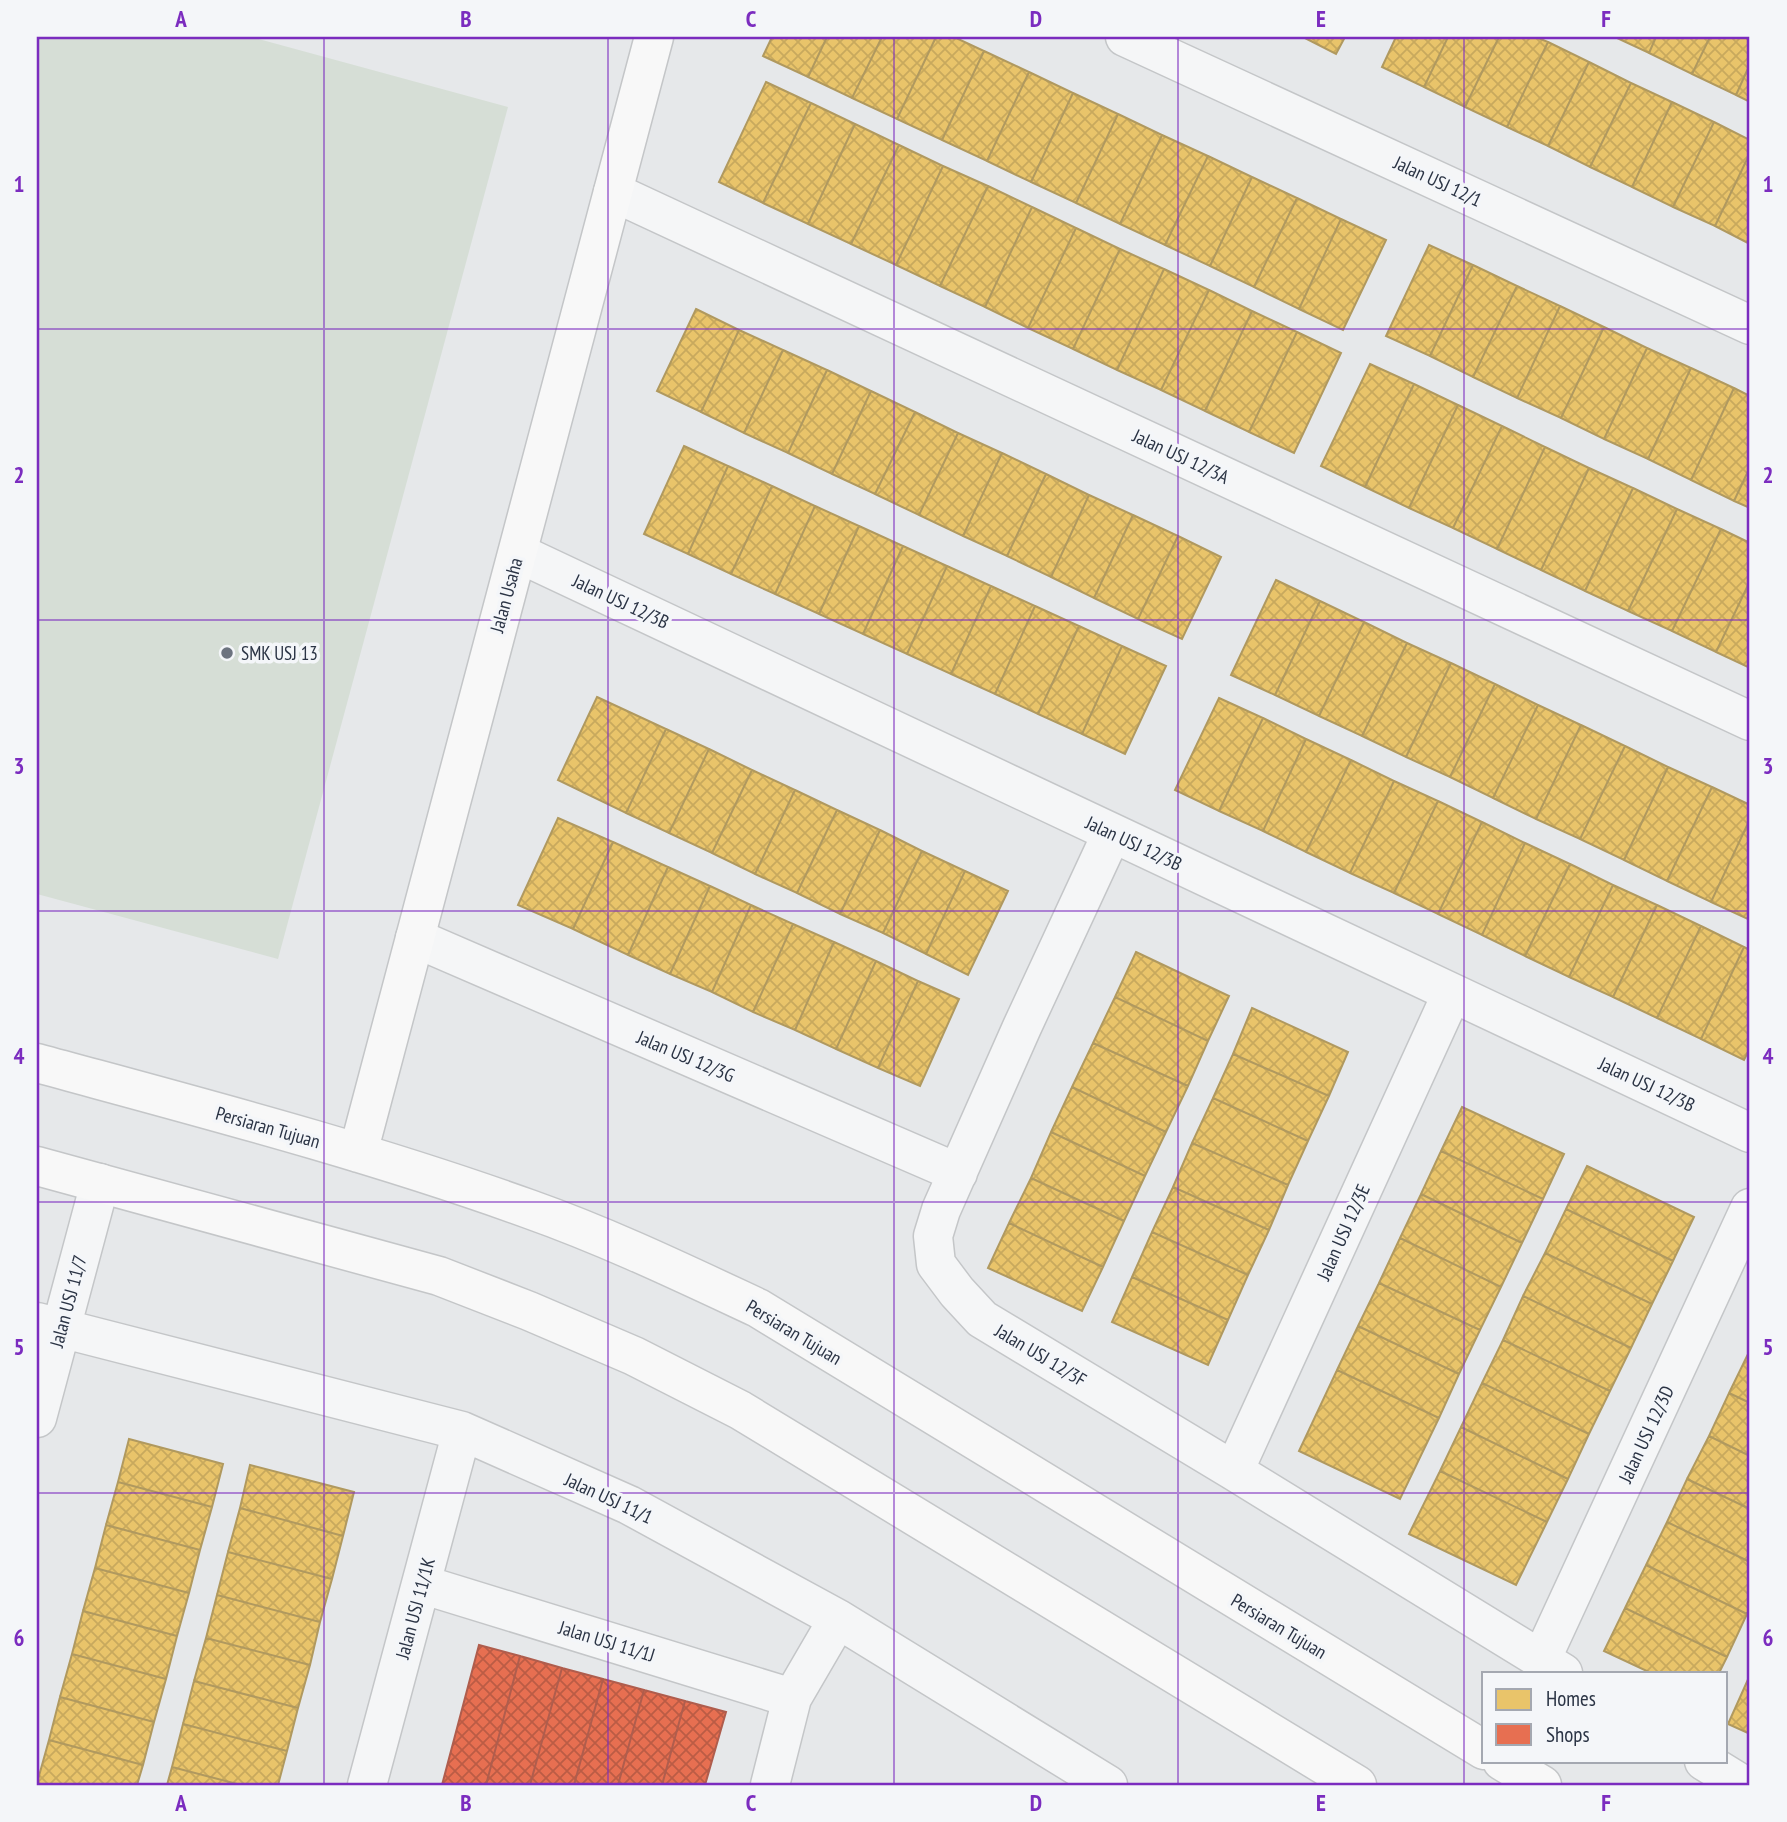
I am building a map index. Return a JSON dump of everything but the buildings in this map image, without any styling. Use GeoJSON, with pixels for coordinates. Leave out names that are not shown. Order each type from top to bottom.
{"type":"FeatureCollection","features":[{"type":"Feature","properties":{"kind":"main road","name":"Jalan Usaha"},"geometry":{"type":"LineString","coordinates":[[358,1153],[654,37]]}},
{"type":"Feature","properties":{"kind":"main road","name":"Persiaran Tujuan"},"geometry":{"type":"LineString","coordinates":[[37,1063],[358,1153],[542,1214],[653,1258],[758,1308],[1482,1749]]}},
{"type":"Feature","properties":{"kind":"main road"},"geometry":{"type":"LineString","coordinates":[[37,1166],[439,1276],[634,1356],[740,1410],[1357,1785]]}},
{"type":"Feature","properties":{"kind":"main road"},"geometry":{"type":"LineString","coordinates":[[1504,1762],[1542,1785]]}},
{"type":"Feature","properties":{"kind":"street","name":"Jalan USJ 12/1"},"geometry":{"type":"LineString","coordinates":[[1125,37],[1750,325]]}},
{"type":"Feature","properties":{"kind":"street","name":"Jalan USJ 12/3A"},"geometry":{"type":"LineString","coordinates":[[613,192],[1750,721]]}},
{"type":"Feature","properties":{"kind":"street","name":"Jalan USJ 12/3B"},"geometry":{"type":"LineString","coordinates":[[518,552],[1750,1133]]}},
{"type":"Feature","properties":{"kind":"street","name":"Jalan USJ 12/3F"},"geometry":{"type":"LineString","coordinates":[[1112,833],[941,1210],[933,1236],[936,1264],[982,1319],[1552,1666]]}},
{"type":"Feature","properties":{"kind":"street","name":"Jalan USJ 12/3G"},"geometry":{"type":"LineString","coordinates":[[415,939],[958,1174]]}},
{"type":"Feature","properties":{"kind":"street","name":"Jalan USJ 12/3E"},"geometry":{"type":"LineString","coordinates":[[1234,1471],[1452,993]]}},
{"type":"Feature","properties":{"kind":"street","name":"Jalan USJ 11/7"},"geometry":{"type":"LineString","coordinates":[[37,1418],[49,1325],[100,1183]]}},
{"type":"Feature","properties":{"kind":"street","name":"Jalan USJ 12/3D"},"geometry":{"type":"LineString","coordinates":[[1552,1666],[1750,1208]]}},
{"type":"Feature","properties":{"kind":"street","name":"Jalan USJ 11/1"},"geometry":{"type":"LineString","coordinates":[[49,1325],[461,1431],[629,1505],[838,1619],[1108,1785]]}},
{"type":"Feature","properties":{"kind":"street","name":"Jalan USJ 11/1K"},"geometry":{"type":"LineString","coordinates":[[368,1785],[461,1431]]}},
{"type":"Feature","properties":{"kind":"street","name":"Jalan USJ 11/1J"},"geometry":{"type":"LineString","coordinates":[[421,1584],[792,1698]]}},
{"type":"Feature","properties":{"kind":"street"},"geometry":{"type":"LineString","coordinates":[[770,1785],[792,1698],[838,1619]]}},
{"type":"Feature","properties":{"kind":"street"},"geometry":{"type":"LineString","coordinates":[[1706,1762],[1743,1785]]}},
{"type":"Feature","properties":{"kind":"shaded area","name":"SMK USJ 13"},"geometry":{"type":"Polygon","coordinates":[[[37,37],[251,37],[508,107],[278,959],[37,894],[37,37]]]}},
{"type":"Feature","properties":{"kind":"place","name":"SMK USJ 13"},"geometry":{"type":"Point","coordinates":[227,653]}}]}
